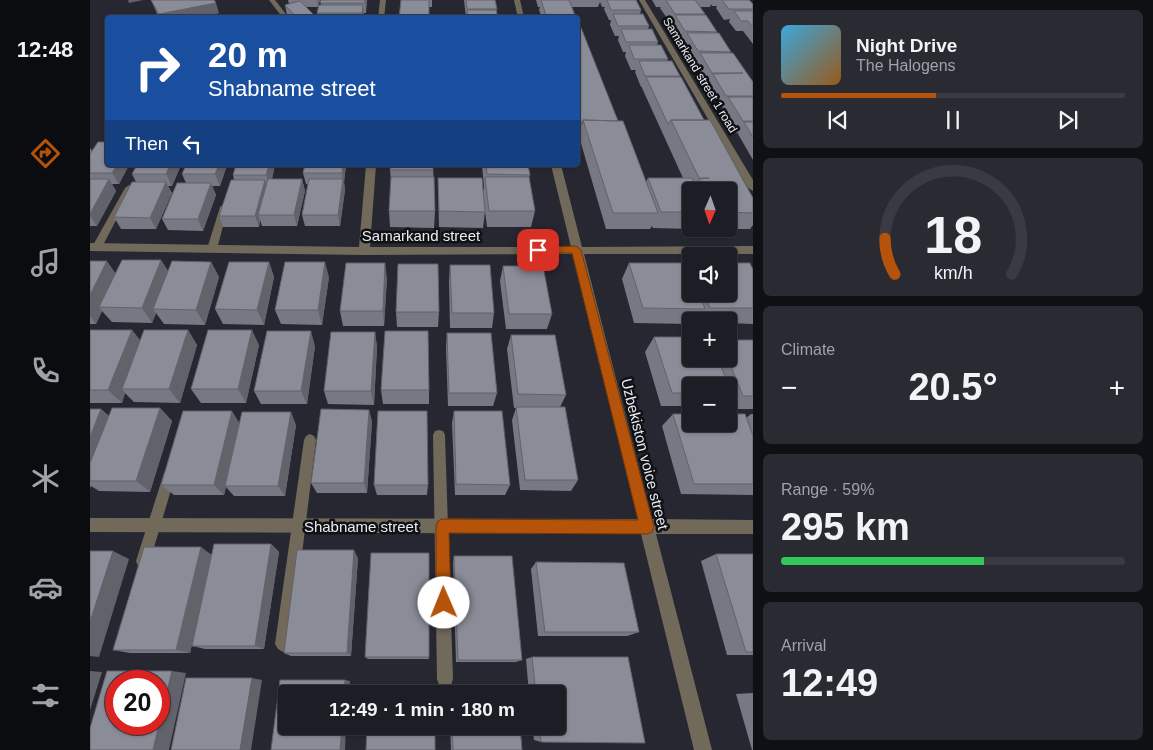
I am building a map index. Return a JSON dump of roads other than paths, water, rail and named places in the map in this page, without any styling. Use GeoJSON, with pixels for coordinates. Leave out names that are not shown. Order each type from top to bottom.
{"type":"FeatureCollection","features":[{"type":"Feature","properties":{"kind":"street"},"geometry":{"type":"LineString","coordinates":[[381,15],[383,0]]}},
{"type":"Feature","properties":{"kind":"street"},"geometry":{"type":"LineString","coordinates":[[517,0],[520,15]]}},
{"type":"Feature","properties":{"kind":"street","name":"Samarkand street 1 road"},"geometry":{"type":"LineString","coordinates":[[642,0],[753,188]]}},
{"type":"Feature","properties":{"kind":"street"},"geometry":{"type":"LineString","coordinates":[[364,250],[371,167]]}},
{"type":"Feature","properties":{"kind":"street","name":"Uzbekiston voice street"},"geometry":{"type":"LineString","coordinates":[[556,167],[703,750]]}},
{"type":"Feature","properties":{"kind":"street","name":"Samarkand street"},"geometry":{"type":"LineString","coordinates":[[94,247],[364,250],[753,250]]}},
{"type":"Feature","properties":{"kind":"street","name":"Shabname street"},"geometry":{"type":"LineString","coordinates":[[90,525],[753,527]]}},
{"type":"Feature","properties":{"kind":"lane"},"geometry":{"type":"LineString","coordinates":[[272,0],[284,15]]}},
{"type":"Feature","properties":{"kind":"lane"},"geometry":{"type":"LineString","coordinates":[[94,247],[130,187]]}},
{"type":"Feature","properties":{"kind":"lane"},"geometry":{"type":"LineString","coordinates":[[212,249],[228,194]]}},
{"type":"Feature","properties":{"kind":"lane"},"geometry":{"type":"LineString","coordinates":[[439,435],[445,679]]}},
{"type":"Feature","properties":{"kind":"lane"},"geometry":{"type":"LineString","coordinates":[[283,644],[297,525],[310,440]]}},
{"type":"Feature","properties":{"kind":"lane"},"geometry":{"type":"LineString","coordinates":[[140,571],[175,457]]}}]}
